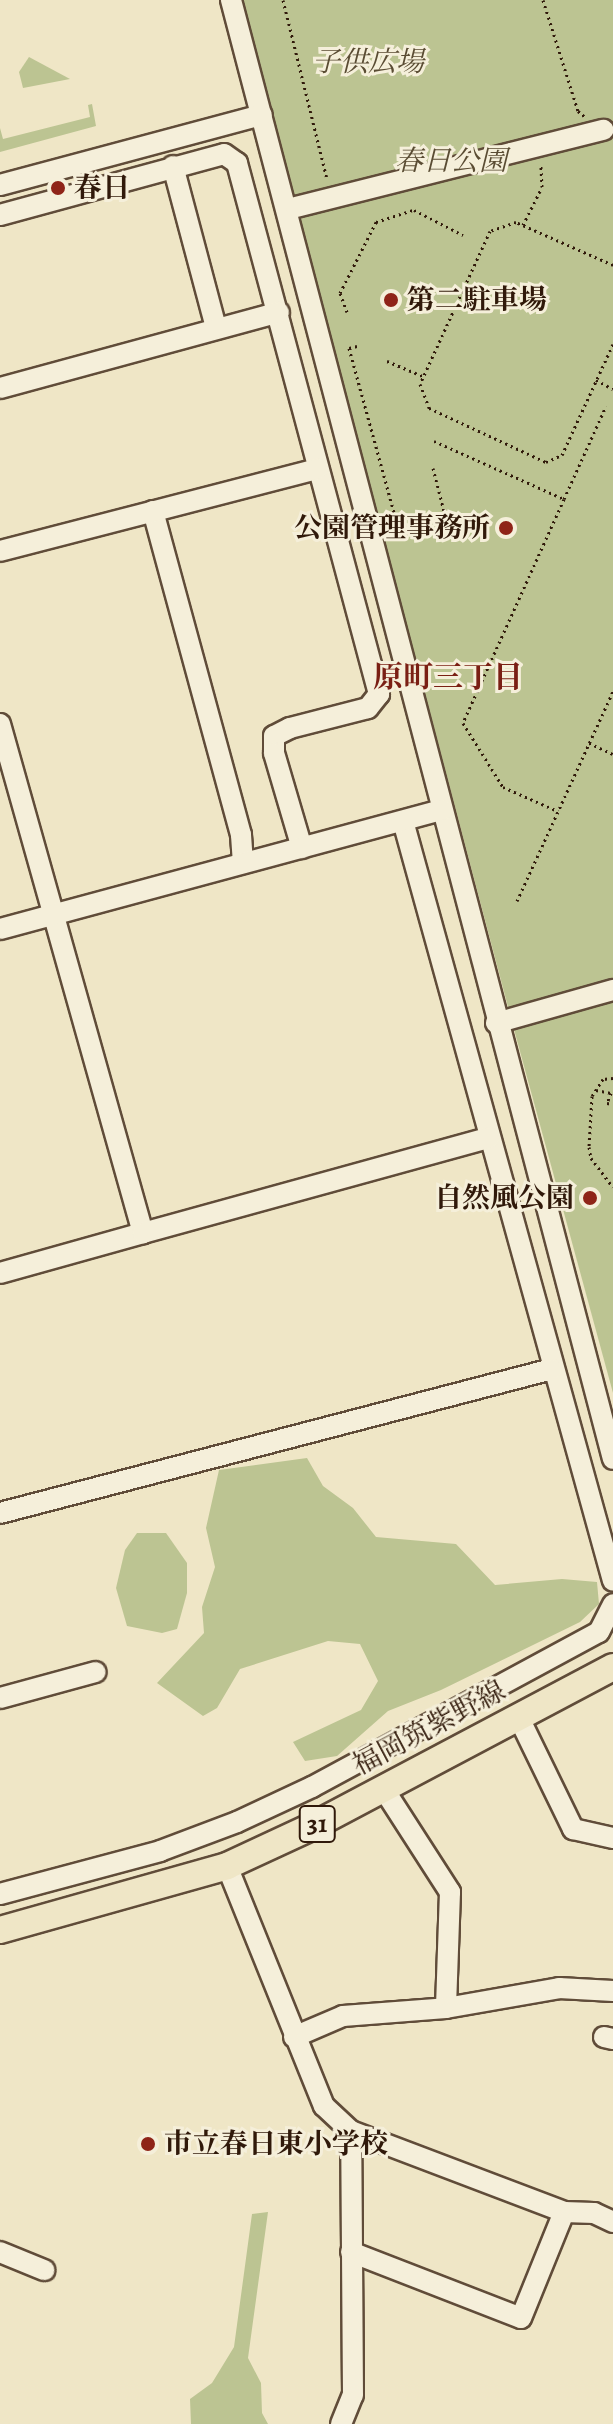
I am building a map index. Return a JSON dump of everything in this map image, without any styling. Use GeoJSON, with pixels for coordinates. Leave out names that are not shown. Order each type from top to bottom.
{"type":"FeatureCollection","features":[{"type":"Feature","properties":{"kind":"main road","name":"福岡筑紫野線"},"geometry":{"type":"LineString","coordinates":[[0,1930],[227,1866],[613,1667]]}},
{"type":"Feature","properties":{"kind":"street"},"geometry":{"type":"LineString","coordinates":[[231,0],[496,1023],[613,1459]]}},
{"type":"Feature","properties":{"kind":"street"},"geometry":{"type":"LineString","coordinates":[[0,185],[262,115]]}},
{"type":"Feature","properties":{"kind":"street"},"geometry":{"type":"LineString","coordinates":[[296,207],[603,130]]}},
{"type":"Feature","properties":{"kind":"street"},"geometry":{"type":"LineString","coordinates":[[0,215],[224,154],[237,163],[379,694],[368,708],[290,728],[274,736],[274,753],[302,848]]}},
{"type":"Feature","properties":{"kind":"street"},"geometry":{"type":"LineString","coordinates":[[173,166],[216,328]]}},
{"type":"Feature","properties":{"kind":"street"},"geometry":{"type":"LineString","coordinates":[[0,388],[279,312]]}},
{"type":"Feature","properties":{"kind":"street"},"geometry":{"type":"LineString","coordinates":[[0,551],[318,469]]}},
{"type":"Feature","properties":{"kind":"street"},"geometry":{"type":"LineString","coordinates":[[153,511],[241,835],[243,863]]}},
{"type":"Feature","properties":{"kind":"street"},"geometry":{"type":"LineString","coordinates":[[0,724],[143,1233]]}},
{"type":"Feature","properties":{"kind":"street"},"geometry":{"type":"LineString","coordinates":[[0,929],[442,810]]}},
{"type":"Feature","properties":{"kind":"street"},"geometry":{"type":"LineString","coordinates":[[403,821],[613,1581]]}},
{"type":"Feature","properties":{"kind":"street"},"geometry":{"type":"LineString","coordinates":[[496,1023],[613,990]]}},
{"type":"Feature","properties":{"kind":"street"},"geometry":{"type":"LineString","coordinates":[[0,1273],[489,1138]]}},
{"type":"Feature","properties":{"kind":"street"},"geometry":{"type":"LineString","coordinates":[[0,1513],[552,1369]]}},
{"type":"Feature","properties":{"kind":"street"},"geometry":{"type":"LineString","coordinates":[[0,1894],[160,1851],[237,1822],[312,1787],[599,1632],[613,1604]]}},
{"type":"Feature","properties":{"kind":"street"},"geometry":{"type":"LineString","coordinates":[[0,1698],[96,1672]]}},
{"type":"Feature","properties":{"kind":"street"},"geometry":{"type":"LineString","coordinates":[[518,1716],[573,1829],[613,1838]]}},
{"type":"Feature","properties":{"kind":"street"},"geometry":{"type":"LineString","coordinates":[[383,1788],[450,1892],[446,2008]]}},
{"type":"Feature","properties":{"kind":"street"},"geometry":{"type":"LineString","coordinates":[[227,1866],[324,2106],[351,2131],[564,2212],[594,2213],[613,2222]]}},
{"type":"Feature","properties":{"kind":"street"},"geometry":{"type":"LineString","coordinates":[[294,2037],[343,2016],[446,2008],[559,1988],[613,1991]]}},
{"type":"Feature","properties":{"kind":"street"},"geometry":{"type":"LineString","coordinates":[[341,2424],[353,2395],[351,2131]]}},
{"type":"Feature","properties":{"kind":"street"},"geometry":{"type":"LineString","coordinates":[[351,2252],[521,2318],[564,2212]]}},
{"type":"Feature","properties":{"kind":"street"},"geometry":{"type":"LineString","coordinates":[[0,2252],[44,2270]]}},
{"type":"Feature","properties":{"kind":"path"},"geometry":{"type":"LineString","coordinates":[[283,0],[332,198]]}},
{"type":"Feature","properties":{"kind":"path"},"geometry":{"type":"LineString","coordinates":[[543,0],[578,111],[603,130]]}},
{"type":"Feature","properties":{"kind":"path"},"geometry":{"type":"LineString","coordinates":[[523,225],[542,187]]}},
{"type":"Feature","properties":{"kind":"path"},"geometry":{"type":"LineString","coordinates":[[347,312],[340,293],[376,222],[414,210],[463,235]]}},
{"type":"Feature","properties":{"kind":"path"},"geometry":{"type":"LineString","coordinates":[[613,265],[516,222],[490,231],[420,384],[429,408],[546,462],[562,455],[613,344]]}},
{"type":"Feature","properties":{"kind":"path"},"geometry":{"type":"LineString","coordinates":[[357,346],[349,348],[399,531]]}},
{"type":"Feature","properties":{"kind":"path"},"geometry":{"type":"LineString","coordinates":[[387,361],[423,376]]}},
{"type":"Feature","properties":{"kind":"path"},"geometry":{"type":"LineString","coordinates":[[596,380],[613,389]]}},
{"type":"Feature","properties":{"kind":"path"},"geometry":{"type":"LineString","coordinates":[[558,811],[503,787],[463,723],[606,406]]}},
{"type":"Feature","properties":{"kind":"path"},"geometry":{"type":"LineString","coordinates":[[434,441],[564,499]]}},
{"type":"Feature","properties":{"kind":"path"},"geometry":{"type":"LineString","coordinates":[[433,468],[446,519]]}},
{"type":"Feature","properties":{"kind":"path"},"geometry":{"type":"LineString","coordinates":[[517,901],[613,691]]}},
{"type":"Feature","properties":{"kind":"path"},"geometry":{"type":"LineString","coordinates":[[589,743],[613,754]]}},
{"type":"Feature","properties":{"kind":"path"},"geometry":{"type":"LineString","coordinates":[[613,1078],[603,1079],[592,1096],[591,1158],[613,1187]]}},
{"type":"Feature","properties":{"kind":"path"},"geometry":{"type":"LineString","coordinates":[[596,1090],[611,1093],[607,1103],[613,1104]]}},
{"type":"Feature","properties":{"kind":"green space","name":"春日公園"},"geometry":{"type":"Polygon","coordinates":[[[241,0],[613,0],[613,1393],[515,1033],[241,0]]]}},
{"type":"Feature","properties":{"kind":"green space"},"geometry":{"type":"Polygon","coordinates":[[[29,57],[70,79],[23,88],[19,72],[29,57]]]}},
{"type":"Feature","properties":{"kind":"green space"},"geometry":{"type":"Polygon","coordinates":[[[92,104],[96,126],[0,152],[0,128],[3,139],[90,117],[88,105],[92,104]]]}},
{"type":"Feature","properties":{"kind":"green space"},"geometry":{"type":"Polygon","coordinates":[[[307,1458],[323,1486],[353,1508],[376,1537],[456,1544],[495,1585],[562,1579],[597,1582],[599,1604],[580,1622],[441,1690],[388,1711],[337,1756],[305,1761],[293,1742],[361,1710],[378,1681],[360,1644],[328,1641],[240,1669],[217,1708],[203,1716],[157,1683],[204,1633],[202,1607],[215,1567],[206,1528],[219,1470],[307,1458]]]}},
{"type":"Feature","properties":{"kind":"green space"},"geometry":{"type":"Polygon","coordinates":[[[137,1533],[166,1533],[187,1563],[187,1593],[177,1629],[162,1633],[127,1626],[116,1588],[125,1550],[137,1533]]]}},
{"type":"Feature","properties":{"kind":"green space"},"geometry":{"type":"Polygon","coordinates":[[[268,2212],[248,2358],[261,2383],[262,2413],[268,2424],[191,2424],[190,2399],[212,2383],[234,2347],[252,2214],[268,2212]]]}},
{"type":"Feature","properties":{"kind":"place","name":"春日"},"geometry":{"type":"Point","coordinates":[58,188]}},
{"type":"Feature","properties":{"kind":"place","name":"第二駐車場"},"geometry":{"type":"Point","coordinates":[391,300]}},
{"type":"Feature","properties":{"kind":"place","name":"公園管理事務所"},"geometry":{"type":"Point","coordinates":[506,528]}},
{"type":"Feature","properties":{"kind":"place","name":"自然風公園"},"geometry":{"type":"Point","coordinates":[590,1198]}},
{"type":"Feature","properties":{"kind":"place","name":"市立春日東小学校"},"geometry":{"type":"Point","coordinates":[148,2144]}},
{"type":"Feature","properties":{"kind":"district","name":"原町三丁目"},"geometry":{"type":"Point","coordinates":[448,677]}},
{"type":"Feature","properties":{"kind":"park label","name":"子供広場"},"geometry":{"type":"Point","coordinates":[368,62]}}]}
